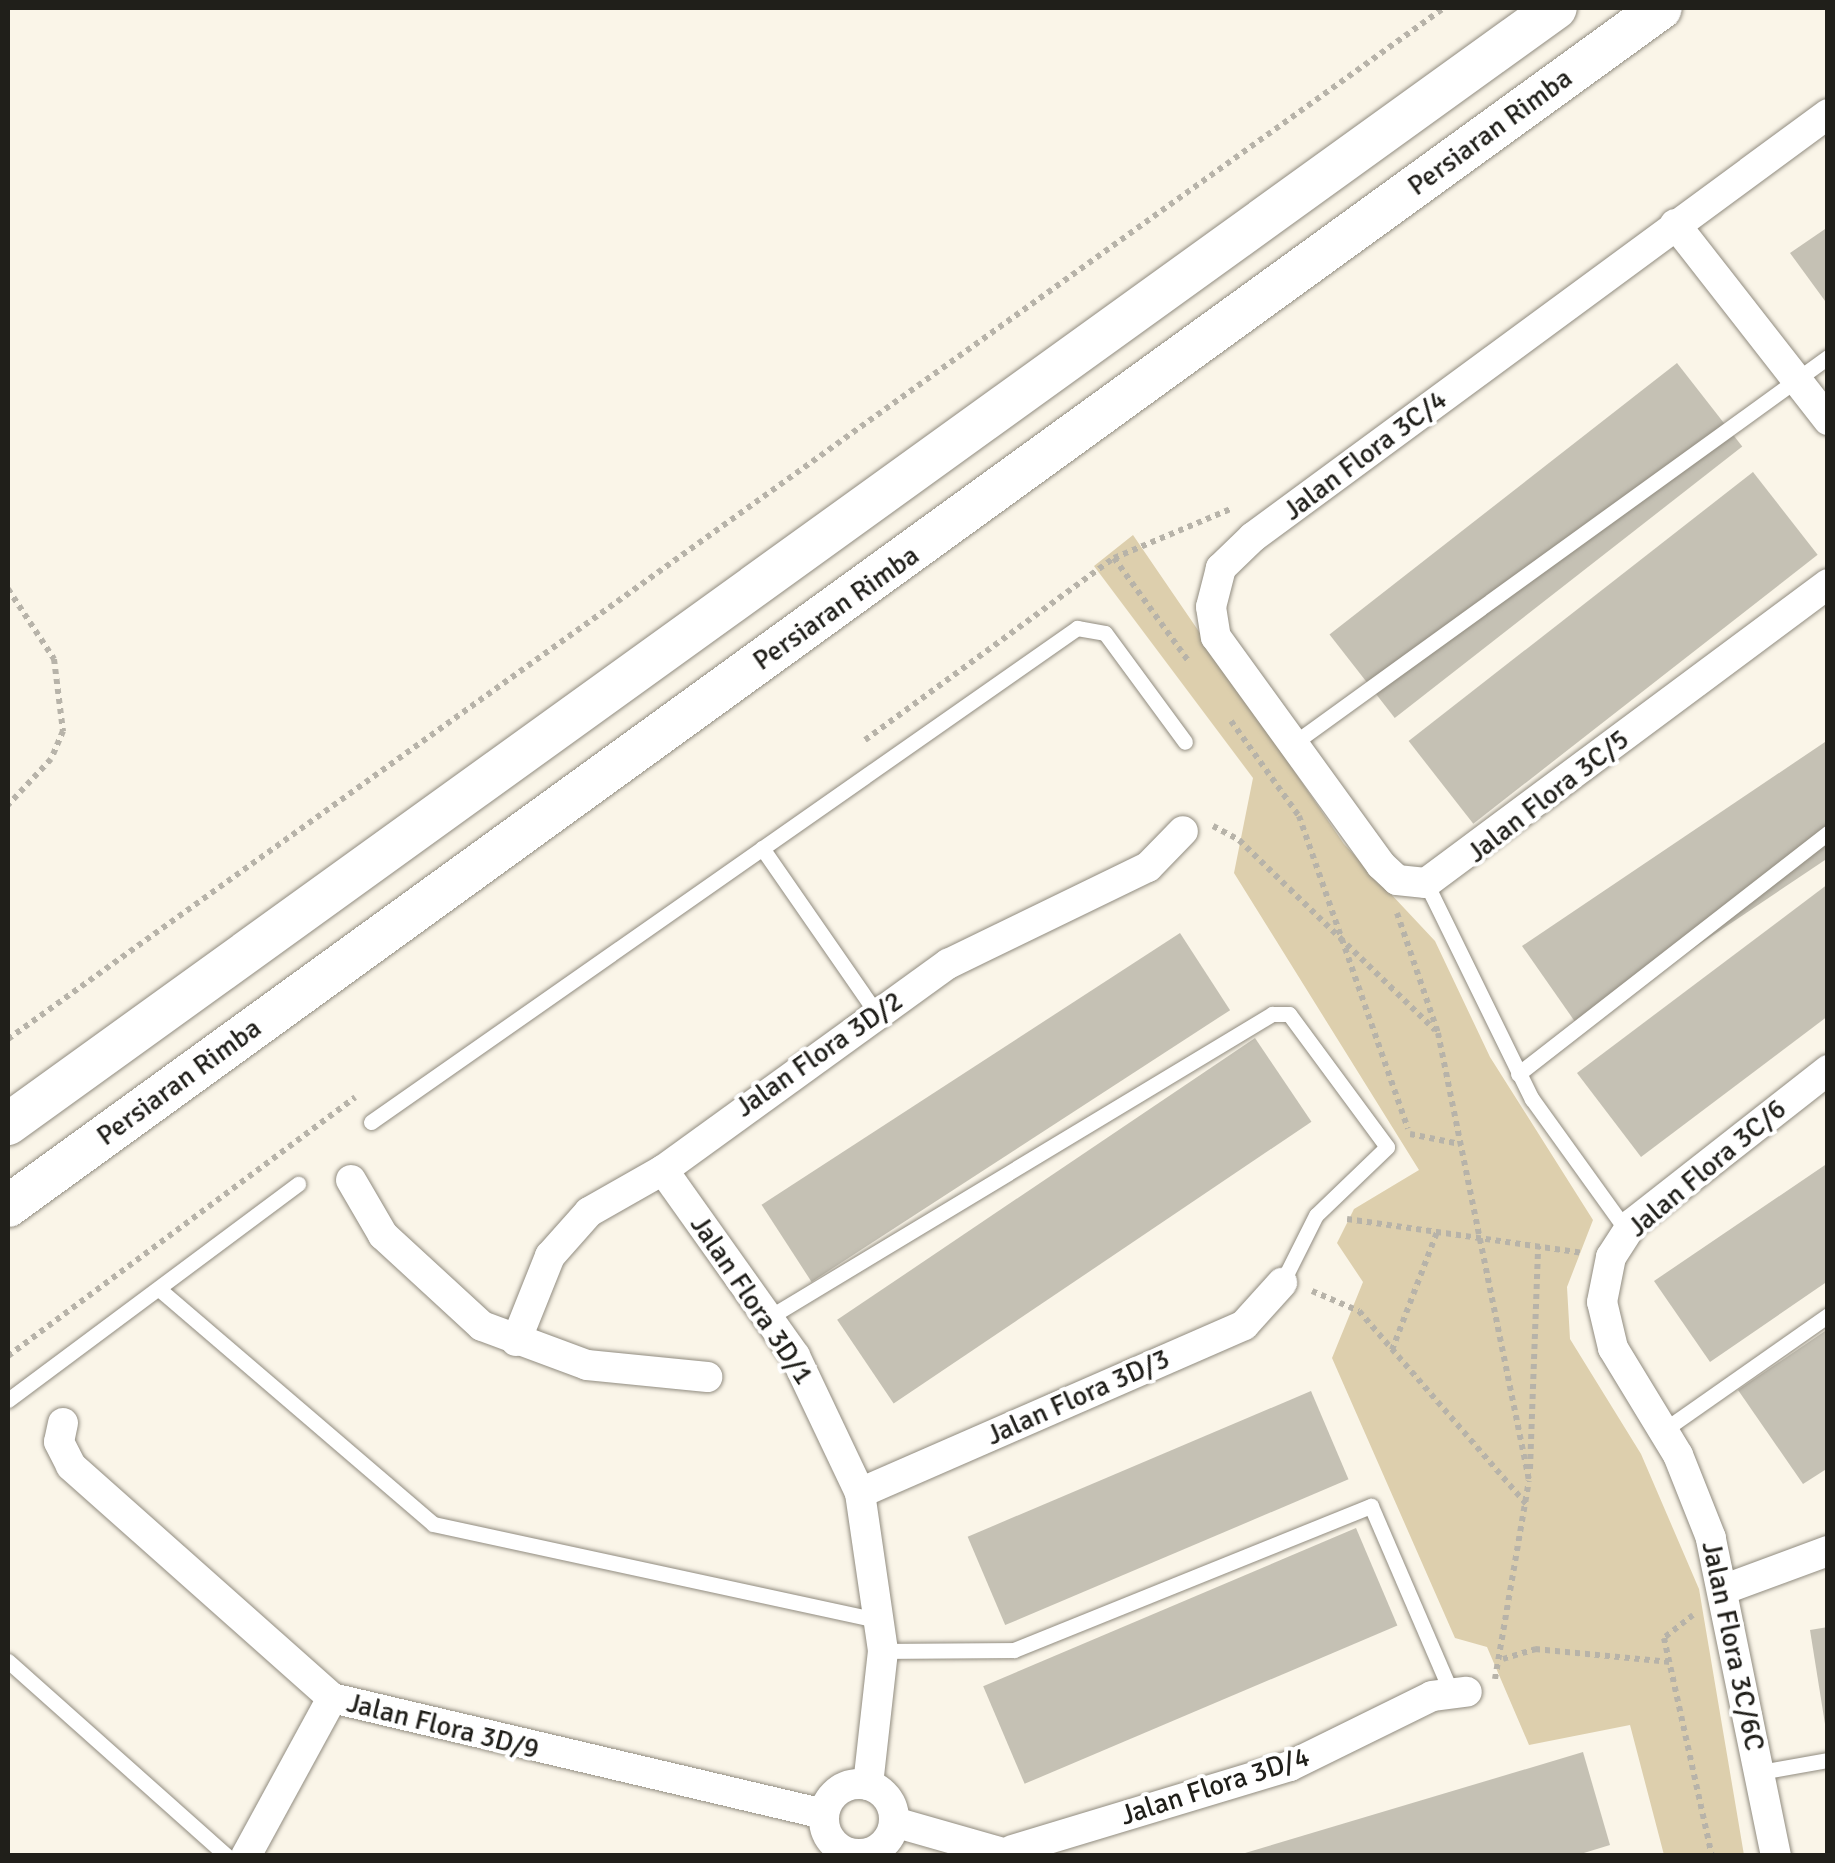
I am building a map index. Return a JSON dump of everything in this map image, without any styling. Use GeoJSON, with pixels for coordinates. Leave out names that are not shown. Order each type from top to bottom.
{"type":"FeatureCollection","features":[{"type":"Feature","properties":{"kind":"street"},"geometry":{"type":"LineString","coordinates":[[8,1124],[1556,8]]}},
{"type":"Feature","properties":{"kind":"street","name":"Persiaran Rimba"},"geometry":{"type":"LineString","coordinates":[[8,1206],[1662,8]]}},
{"type":"Feature","properties":{"kind":"street","name":"Jalan Flora 3C/4"},"geometry":{"type":"LineString","coordinates":[[1290,746],[1216,636],[1212,585],[1221,568],[1675,224],[1828,114]]}},
{"type":"Feature","properties":{"kind":"street"},"geometry":{"type":"LineString","coordinates":[[1675,224],[1828,420]]}},
{"type":"Feature","properties":{"kind":"street","name":"Jalan Flora 3C/5"},"geometry":{"type":"LineString","coordinates":[[1426,883],[1828,584]]}},
{"type":"Feature","properties":{"kind":"street"},"geometry":{"type":"LineString","coordinates":[[1290,746],[1381,865],[1397,880],[1426,883]]}},
{"type":"Feature","properties":{"kind":"street","name":"Jalan Flora 3D/2"},"geometry":{"type":"LineString","coordinates":[[516,1341],[568,1231],[663,1170],[877,1014],[1026,919],[1148,866],[1183,830]]}},
{"type":"Feature","properties":{"kind":"street","name":"Jalan Flora 3C/6"},"geometry":{"type":"LineString","coordinates":[[1614,1256],[1828,1070]]}},
{"type":"Feature","properties":{"kind":"street","name":"Jalan Flora 3D/1"},"geometry":{"type":"LineString","coordinates":[[663,1170],[768,1318],[820,1401],[860,1493],[881,1636],[868,1785]]}},
{"type":"Feature","properties":{"kind":"street"},"geometry":{"type":"LineString","coordinates":[[351,1180],[370,1220],[444,1296],[516,1341],[650,1377],[706,1377]]}},
{"type":"Feature","properties":{"kind":"street","name":"Jalan Flora 3C/6C"},"geometry":{"type":"LineString","coordinates":[[1614,1256],[1613,1348],[1664,1430],[1724,1589],[1776,1856]]}},
{"type":"Feature","properties":{"kind":"street","name":"Jalan Flora 3D/3"},"geometry":{"type":"LineString","coordinates":[[860,1493],[1244,1324],[1282,1283]]}},
{"type":"Feature","properties":{"kind":"street","name":"Jalan Flora 3D/9"},"geometry":{"type":"LineString","coordinates":[[63,1423],[59,1442],[71,1466],[332,1698],[824,1814]]}},
{"type":"Feature","properties":{"kind":"street"},"geometry":{"type":"LineString","coordinates":[[1724,1589],[1824,1555]]}},
{"type":"Feature","properties":{"kind":"street","name":"Jalan Flora 3D/4"},"geometry":{"type":"LineString","coordinates":[[1013,1853],[1290,1766],[1460,1693]]}},
{"type":"Feature","properties":{"kind":"street"},"geometry":{"type":"LineString","coordinates":[[246,1856],[332,1698]]}},
{"type":"Feature","properties":{"kind":"street"},"geometry":{"type":"LineString","coordinates":[[868,1785],[891,1804],[894,1822],[879,1848],[848,1854],[832,1842],[824,1814],[845,1787],[868,1785]]}},
{"type":"Feature","properties":{"kind":"street"},"geometry":{"type":"LineString","coordinates":[[894,1822],[1013,1853]]}},
{"type":"Feature","properties":{"kind":"lane"},"geometry":{"type":"LineString","coordinates":[[1290,746],[1828,357]]}},
{"type":"Feature","properties":{"kind":"lane"},"geometry":{"type":"LineString","coordinates":[[371,1122],[1077,628],[1104,634],[1185,742]]}},
{"type":"Feature","properties":{"kind":"lane"},"geometry":{"type":"LineString","coordinates":[[1518,1074],[1828,834]]}},
{"type":"Feature","properties":{"kind":"lane"},"geometry":{"type":"LineString","coordinates":[[762,848],[877,1014]]}},
{"type":"Feature","properties":{"kind":"lane"},"geometry":{"type":"LineString","coordinates":[[1426,883],[1518,1074],[1614,1256]]}},
{"type":"Feature","properties":{"kind":"lane"},"geometry":{"type":"LineString","coordinates":[[768,1318],[1272,1014],[1301,1023],[1388,1147],[1316,1215],[1282,1283]]}},
{"type":"Feature","properties":{"kind":"lane"},"geometry":{"type":"LineString","coordinates":[[8,1400],[298,1184]]}},
{"type":"Feature","properties":{"kind":"lane"},"geometry":{"type":"LineString","coordinates":[[159,1289],[434,1524],[881,1636],[1014,1650],[1371,1506],[1460,1693]]}},
{"type":"Feature","properties":{"kind":"lane"},"geometry":{"type":"LineString","coordinates":[[1664,1430],[1828,1315]]}},
{"type":"Feature","properties":{"kind":"lane"},"geometry":{"type":"LineString","coordinates":[[8,1661],[227,1856]]}},
{"type":"Feature","properties":{"kind":"lane"},"geometry":{"type":"LineString","coordinates":[[1760,1772],[1828,1760]]}},
{"type":"Feature","properties":{"kind":"path"},"geometry":{"type":"LineString","coordinates":[[8,1039],[1444,8]]}},
{"type":"Feature","properties":{"kind":"path"},"geometry":{"type":"LineString","coordinates":[[1114,558],[1195,671]]}},
{"type":"Feature","properties":{"kind":"path"},"geometry":{"type":"LineString","coordinates":[[8,588],[54,658],[63,731],[8,805]]}},
{"type":"Feature","properties":{"kind":"path"},"geometry":{"type":"LineString","coordinates":[[1218,703],[1299,816],[1410,1134]]}},
{"type":"Feature","properties":{"kind":"path"},"geometry":{"type":"LineString","coordinates":[[8,796],[17,796]]}},
{"type":"Feature","properties":{"kind":"path"},"geometry":{"type":"LineString","coordinates":[[1183,830],[1204,824],[1238,840],[1438,1033]]}},
{"type":"Feature","properties":{"kind":"path"},"geometry":{"type":"LineString","coordinates":[[1381,865],[1438,1033],[1529,1482]]}},
{"type":"Feature","properties":{"kind":"path"},"geometry":{"type":"LineString","coordinates":[[1388,1147],[1410,1134],[1460,1144]]}},
{"type":"Feature","properties":{"kind":"path"},"geometry":{"type":"LineString","coordinates":[[1316,1215],[1614,1256]]}},
{"type":"Feature","properties":{"kind":"path"},"geometry":{"type":"LineString","coordinates":[[1392,1350],[1437,1232]]}},
{"type":"Feature","properties":{"kind":"path"},"geometry":{"type":"LineString","coordinates":[[1460,1693],[1489,1686],[1503,1659],[1529,1507],[1538,1246]]}},
{"type":"Feature","properties":{"kind":"path"},"geometry":{"type":"LineString","coordinates":[[1282,1283],[1350,1305],[1529,1507]]}},
{"type":"Feature","properties":{"kind":"path"},"geometry":{"type":"LineString","coordinates":[[1712,1856],[1664,1638],[1724,1589]]}},
{"type":"Feature","properties":{"kind":"path"},"geometry":{"type":"LineString","coordinates":[[1503,1659],[1535,1649],[1670,1662]]}},
{"type":"Feature","properties":{"kind":"shaded area"},"geometry":{"type":"Polygon","coordinates":[[[1133,535],[1344,844],[1435,941],[1490,1057],[1593,1220],[1567,1287],[1570,1339],[1641,1454],[1699,1589],[1744,1855],[1664,1855],[1630,1725],[1529,1745],[1487,1647],[1455,1638],[1332,1358],[1363,1282],[1337,1243],[1354,1209],[1419,1170],[1234,873],[1253,778],[1094,566],[1133,535]]]}},
{"type":"Feature","properties":{"kind":"building"},"geometry":{"type":"Polygon","coordinates":[[[1828,227],[1828,305],[1790,253],[1828,227]]]}},
{"type":"Feature","properties":{"kind":"building"},"geometry":{"type":"Polygon","coordinates":[[[1677,363],[1742,447],[1395,718],[1329,635],[1677,363]]]}},
{"type":"Feature","properties":{"kind":"building"},"geometry":{"type":"Polygon","coordinates":[[[1753,472],[1818,555],[1473,824],[1409,741],[1753,472]]]}},
{"type":"Feature","properties":{"kind":"building"},"geometry":{"type":"Polygon","coordinates":[[[1828,740],[1828,858],[1578,1026],[1522,946],[1828,740]]]}},
{"type":"Feature","properties":{"kind":"building"},"geometry":{"type":"Polygon","coordinates":[[[1828,884],[1828,1016],[1641,1157],[1577,1073],[1828,884]]]}},
{"type":"Feature","properties":{"kind":"building"},"geometry":{"type":"Polygon","coordinates":[[[1180,933],[1230,1010],[812,1282],[762,1205],[1180,933]]]}},
{"type":"Feature","properties":{"kind":"building"},"geometry":{"type":"Polygon","coordinates":[[[1255,1038],[1311,1122],[894,1404],[837,1320],[1255,1038]]]}},
{"type":"Feature","properties":{"kind":"building"},"geometry":{"type":"Polygon","coordinates":[[[1828,1163],[1828,1281],[1710,1362],[1654,1281],[1828,1163]]]}},
{"type":"Feature","properties":{"kind":"building"},"geometry":{"type":"Polygon","coordinates":[[[1828,1329],[1828,1468],[1803,1484],[1738,1390],[1828,1329]]]}},
{"type":"Feature","properties":{"kind":"building"},"geometry":{"type":"Polygon","coordinates":[[[1311,1391],[1349,1479],[1005,1625],[968,1537],[1311,1391]]]}},
{"type":"Feature","properties":{"kind":"building"},"geometry":{"type":"Polygon","coordinates":[[[1356,1528],[1397,1626],[1025,1784],[983,1686],[1356,1528]]]}},
{"type":"Feature","properties":{"kind":"building"},"geometry":{"type":"Polygon","coordinates":[[[1828,1627],[1828,1723],[1825,1724],[1810,1630],[1828,1627]]]}},
{"type":"Feature","properties":{"kind":"building"},"geometry":{"type":"Polygon","coordinates":[[[1583,1752],[1610,1845],[1574,1856],[1235,1856],[1583,1752]]]}}]}
